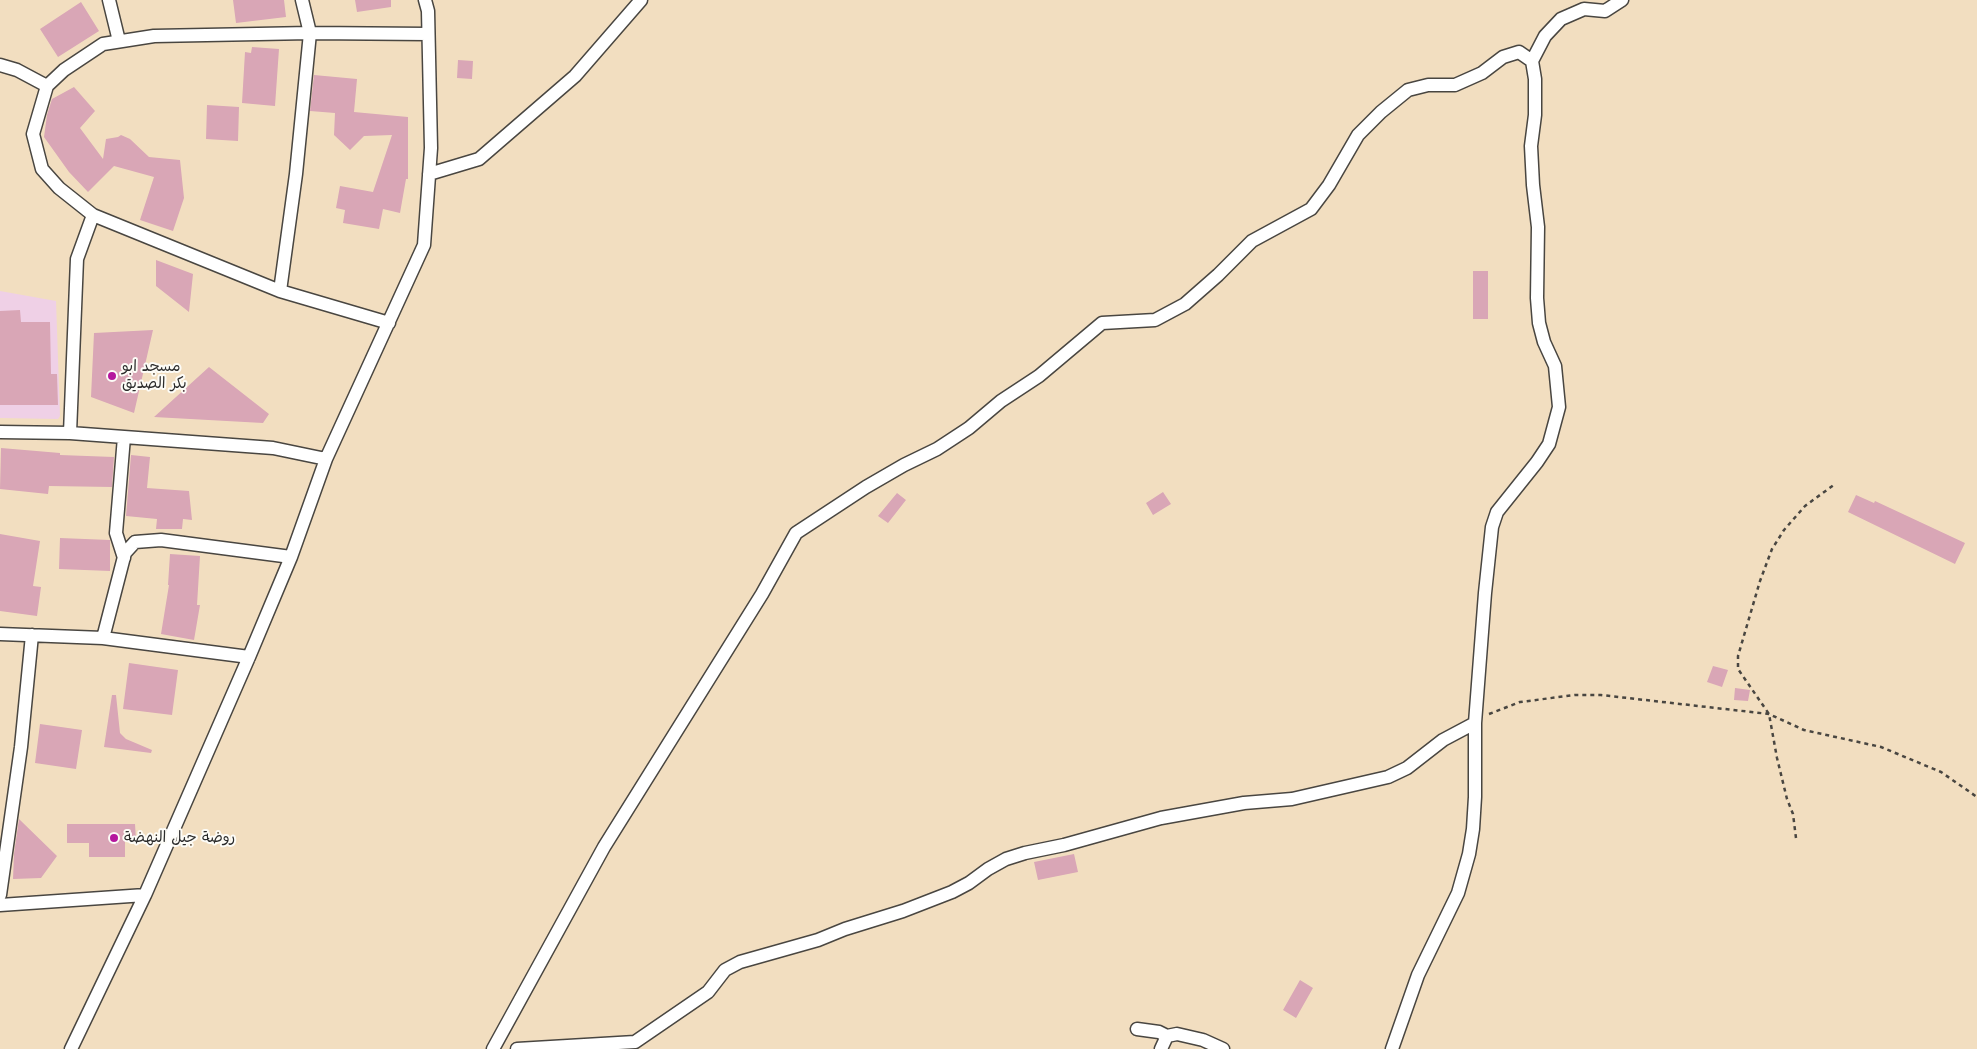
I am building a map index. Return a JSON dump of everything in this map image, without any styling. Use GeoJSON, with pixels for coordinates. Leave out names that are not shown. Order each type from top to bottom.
{"type":"FeatureCollection","features":[{"type":"Feature","properties":{"kind":"street"},"geometry":{"type":"LineString","coordinates":[[109,0],[120,41]]}},
{"type":"Feature","properties":{"kind":"street"},"geometry":{"type":"LineString","coordinates":[[280,291],[296,174],[310,33],[302,0]]}},
{"type":"Feature","properties":{"kind":"street"},"geometry":{"type":"LineString","coordinates":[[71,1049],[145,895],[291,557],[326,459],[424,245],[431,148],[428,34],[425,0]]}},
{"type":"Feature","properties":{"kind":"street"},"geometry":{"type":"LineString","coordinates":[[429,174],[479,159],[575,76],[641,0]]}},
{"type":"Feature","properties":{"kind":"street"},"geometry":{"type":"LineString","coordinates":[[1392,1049],[1418,975],[1458,893],[1469,854],[1475,797],[1475,723],[1492,527],[1497,512],[1549,444],[1559,407],[1555,366],[1544,342],[1537,298],[1538,227],[1531,146],[1536,91],[1532,61],[1544,36],[1561,19],[1584,9],[1605,11],[1622,0]]}},
{"type":"Feature","properties":{"kind":"street"},"geometry":{"type":"LineString","coordinates":[[389,323],[280,291],[93,215],[59,188],[42,169],[33,134],[47,86],[64,70],[103,44],[154,36],[310,33],[428,34]]}},
{"type":"Feature","properties":{"kind":"street"},"geometry":{"type":"LineString","coordinates":[[493,1049],[604,847],[762,594],[796,533],[866,487],[937,449],[969,428],[1002,401],[1039,376],[1102,323],[1155,320],[1185,304],[1218,276],[1252,241],[1311,209],[1329,186],[1358,135],[1381,112],[1408,90],[1428,85],[1455,85],[1482,73],[1503,56],[1519,52],[1532,61]]}},
{"type":"Feature","properties":{"kind":"street"},"geometry":{"type":"LineString","coordinates":[[0,65],[17,70],[47,86]]}},
{"type":"Feature","properties":{"kind":"street"},"geometry":{"type":"LineString","coordinates":[[70,433],[77,259],[93,215]]}},
{"type":"Feature","properties":{"kind":"street"},"geometry":{"type":"LineString","coordinates":[[0,432],[70,433],[273,448],[326,459]]}},
{"type":"Feature","properties":{"kind":"street"},"geometry":{"type":"LineString","coordinates":[[124,437],[116,533],[124,558]]}},
{"type":"Feature","properties":{"kind":"street"},"geometry":{"type":"LineString","coordinates":[[103,638],[125,553],[135,542],[161,540],[291,557]]}},
{"type":"Feature","properties":{"kind":"street"},"geometry":{"type":"LineString","coordinates":[[0,634],[103,638],[249,657]]}},
{"type":"Feature","properties":{"kind":"street"},"geometry":{"type":"LineString","coordinates":[[0,895],[21,747],[32,635]]}},
{"type":"Feature","properties":{"kind":"street"},"geometry":{"type":"LineString","coordinates":[[517,1049],[635,1042],[708,992],[725,970],[740,962],[818,940],[911,908],[952,892],[969,883],[988,868],[1006,860],[1025,853],[1161,818],[1244,803],[1292,799],[1388,778],[1407,768],[1443,740],[1475,723]]}},
{"type":"Feature","properties":{"kind":"street"},"geometry":{"type":"LineString","coordinates":[[0,905],[145,895]]}},
{"type":"Feature","properties":{"kind":"street"},"geometry":{"type":"LineString","coordinates":[[1137,1029],[1159,1032],[1167,1036],[1177,1034],[1203,1040],[1223,1049]]}},
{"type":"Feature","properties":{"kind":"street"},"geometry":{"type":"LineString","coordinates":[[1161,1049],[1167,1036]]}},
{"type":"Feature","properties":{"kind":"path"},"geometry":{"type":"LineString","coordinates":[[1796,838],[1793,814],[1787,799],[1779,766],[1769,714],[1738,669],[1738,656],[1754,600],[1772,549],[1784,530],[1806,506],[1835,484]]}},
{"type":"Feature","properties":{"kind":"path"},"geometry":{"type":"LineString","coordinates":[[1475,723],[1492,713],[1520,702],[1575,695],[1602,695],[1769,714],[1804,730],[1881,747],[1941,772],[1977,797]]}},
{"type":"Feature","properties":{"kind":"shaded area"},"geometry":{"type":"Polygon","coordinates":[[[0,291],[56,301],[60,416],[58,419],[0,418],[0,291]]]}},
{"type":"Feature","properties":{"kind":"building"},"geometry":{"type":"Polygon","coordinates":[[[233,0],[284,0],[286,17],[236,23],[233,0]]]}},
{"type":"Feature","properties":{"kind":"building"},"geometry":{"type":"Polygon","coordinates":[[[355,0],[391,0],[391,7],[357,12],[355,0]]]}},
{"type":"Feature","properties":{"kind":"building"},"geometry":{"type":"Polygon","coordinates":[[[81,2],[99,31],[58,57],[40,29],[81,2]]]}},
{"type":"Feature","properties":{"kind":"building"},"geometry":{"type":"Polygon","coordinates":[[[252,47],[279,49],[275,106],[242,103],[245,52],[251,53],[252,47]]]}},
{"type":"Feature","properties":{"kind":"building"},"geometry":{"type":"Polygon","coordinates":[[[458,60],[473,61],[472,79],[457,78],[458,60]]]}},
{"type":"Feature","properties":{"kind":"building"},"geometry":{"type":"Polygon","coordinates":[[[314,75],[357,79],[354,112],[408,117],[408,179],[406,179],[400,213],[383,209],[379,229],[343,223],[345,210],[336,208],[340,186],[373,192],[392,135],[364,136],[350,150],[334,135],[335,113],[310,111],[314,75]]]}},
{"type":"Feature","properties":{"kind":"building"},"geometry":{"type":"Polygon","coordinates":[[[74,87],[95,111],[80,128],[103,159],[106,139],[121,135],[130,139],[149,157],[180,160],[184,198],[173,231],[140,220],[154,177],[114,166],[88,192],[69,172],[44,137],[47,115],[52,99],[74,87]]]}},
{"type":"Feature","properties":{"kind":"building"},"geometry":{"type":"Polygon","coordinates":[[[207,105],[239,107],[238,141],[206,139],[207,105]]]}},
{"type":"Feature","properties":{"kind":"building"},"geometry":{"type":"Polygon","coordinates":[[[156,260],[193,274],[189,312],[156,286],[156,260]]]}},
{"type":"Feature","properties":{"kind":"building"},"geometry":{"type":"Polygon","coordinates":[[[1473,271],[1488,271],[1488,319],[1473,319],[1473,271]]]}},
{"type":"Feature","properties":{"kind":"building"},"geometry":{"type":"Polygon","coordinates":[[[20,310],[21,322],[50,322],[51,374],[57,374],[58,405],[0,405],[0,311],[20,310]]]}},
{"type":"Feature","properties":{"kind":"building"},"geometry":{"type":"Polygon","coordinates":[[[153,330],[134,413],[91,397],[94,333],[153,330]]]}},
{"type":"Feature","properties":{"kind":"building"},"geometry":{"type":"Polygon","coordinates":[[[209,367],[269,414],[263,423],[154,417],[209,367]]]}},
{"type":"Feature","properties":{"kind":"building"},"geometry":{"type":"Polygon","coordinates":[[[1,448],[60,453],[60,455],[114,457],[112,487],[49,486],[48,494],[0,489],[1,448]]]}},
{"type":"Feature","properties":{"kind":"building"},"geometry":{"type":"Polygon","coordinates":[[[131,455],[150,457],[147,488],[189,491],[192,520],[183,519],[182,529],[156,529],[157,519],[126,516],[131,455]]]}},
{"type":"Feature","properties":{"kind":"building"},"geometry":{"type":"Polygon","coordinates":[[[1163,492],[1171,504],[1153,515],[1146,503],[1163,492]]]}},
{"type":"Feature","properties":{"kind":"building"},"geometry":{"type":"Polygon","coordinates":[[[897,493],[906,500],[888,523],[878,516],[897,493]]]}},
{"type":"Feature","properties":{"kind":"building"},"geometry":{"type":"Polygon","coordinates":[[[1856,495],[1874,503],[1875,501],[1965,543],[1955,564],[1848,512],[1856,495]]]}},
{"type":"Feature","properties":{"kind":"building"},"geometry":{"type":"Polygon","coordinates":[[[0,534],[40,541],[33,586],[41,587],[37,616],[0,611],[0,534]]]}},
{"type":"Feature","properties":{"kind":"building"},"geometry":{"type":"Polygon","coordinates":[[[60,538],[110,540],[110,571],[59,569],[60,538]]]}},
{"type":"Feature","properties":{"kind":"building"},"geometry":{"type":"Polygon","coordinates":[[[170,554],[200,556],[197,605],[200,605],[194,640],[161,634],[169,585],[170,554]]]}},
{"type":"Feature","properties":{"kind":"building"},"geometry":{"type":"Polygon","coordinates":[[[129,663],[178,670],[172,715],[123,709],[129,663]]]}},
{"type":"Feature","properties":{"kind":"building"},"geometry":{"type":"Polygon","coordinates":[[[1713,666],[1728,670],[1722,687],[1707,682],[1713,666]]]}},
{"type":"Feature","properties":{"kind":"building"},"geometry":{"type":"Polygon","coordinates":[[[1735,688],[1750,690],[1748,701],[1734,700],[1735,688]]]}},
{"type":"Feature","properties":{"kind":"building"},"geometry":{"type":"Polygon","coordinates":[[[112,695],[116,695],[120,733],[126,739],[152,750],[151,753],[104,747],[112,695]]]}},
{"type":"Feature","properties":{"kind":"building"},"geometry":{"type":"Polygon","coordinates":[[[40,724],[82,730],[76,769],[35,763],[40,724]]]}},
{"type":"Feature","properties":{"kind":"building"},"geometry":{"type":"Polygon","coordinates":[[[19,819],[57,856],[41,878],[13,879],[19,819]]]}},
{"type":"Feature","properties":{"kind":"building"},"geometry":{"type":"Polygon","coordinates":[[[67,824],[135,824],[136,840],[125,840],[125,857],[89,857],[89,843],[67,843],[67,824]]]}},
{"type":"Feature","properties":{"kind":"building"},"geometry":{"type":"Polygon","coordinates":[[[1074,854],[1078,872],[1038,880],[1034,862],[1074,854]]]}},
{"type":"Feature","properties":{"kind":"building"},"geometry":{"type":"Polygon","coordinates":[[[1300,980],[1313,988],[1296,1018],[1283,1010],[1300,980]]]}},
{"type":"Feature","properties":{"kind":"place","name":"مسجد ابو بكر الصديق"},"geometry":{"type":"Point","coordinates":[112,376]}},
{"type":"Feature","properties":{"kind":"place","name":"روضة جيل النهضة"},"geometry":{"type":"Point","coordinates":[114,838]}}]}
